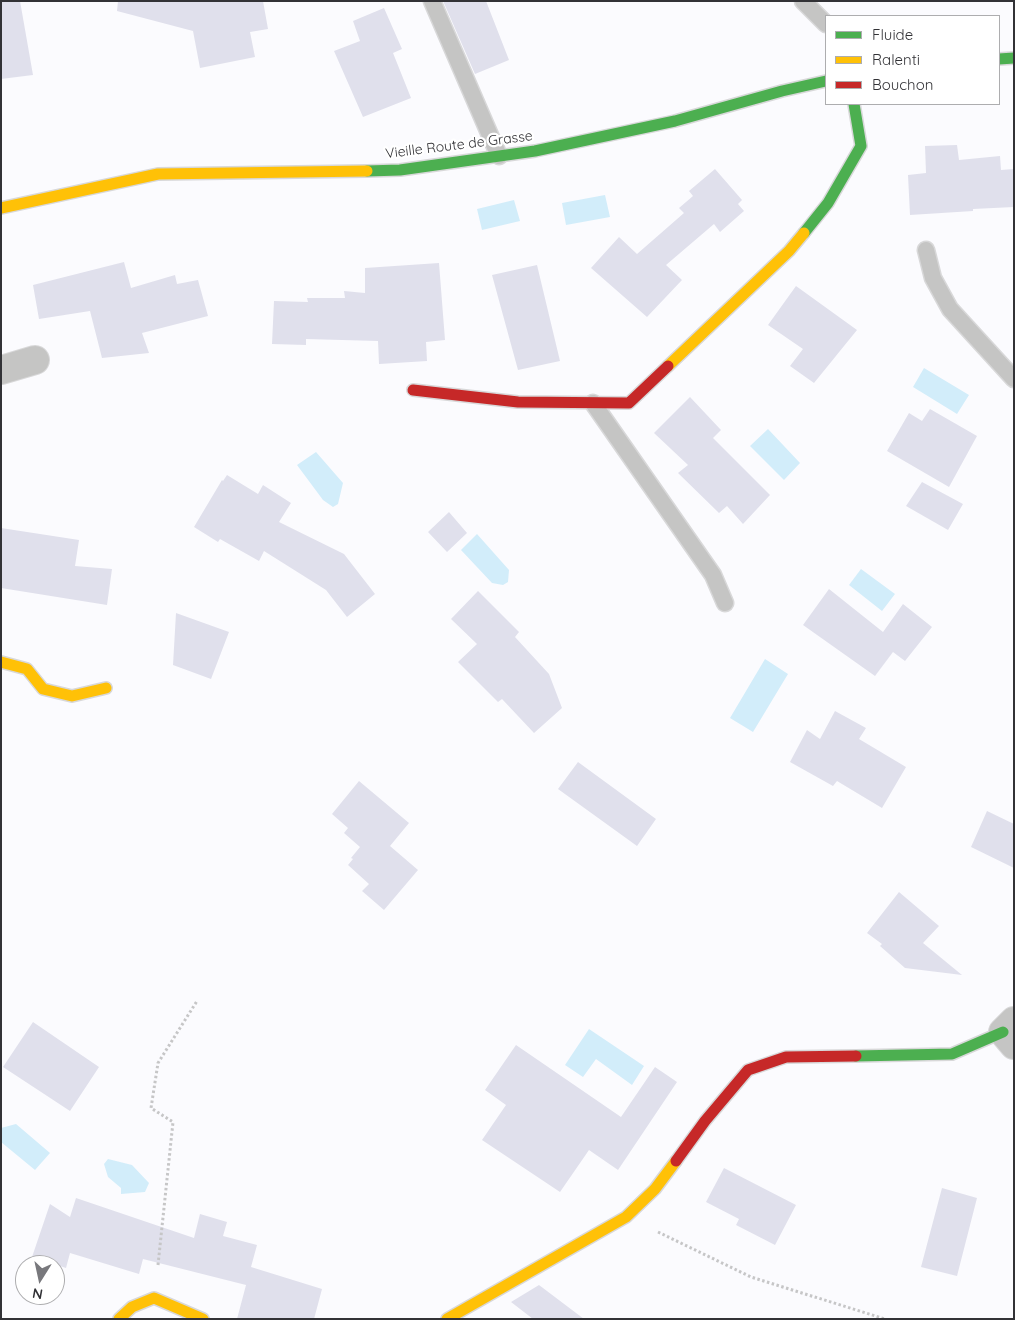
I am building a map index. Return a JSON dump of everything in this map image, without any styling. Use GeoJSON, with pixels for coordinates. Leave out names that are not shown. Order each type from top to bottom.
{"type":"FeatureCollection","features":[{"type":"Feature","properties":{"kind":"street"},"geometry":{"type":"LineString","coordinates":[[1000,59],[1014,58]]}},
{"type":"Feature","properties":{"kind":"street","name":"Vieille Route de Grasse"},"geometry":{"type":"LineString","coordinates":[[1,208],[158,174],[400,170],[535,151],[675,121],[782,91],[825,81]]}},
{"type":"Feature","properties":{"kind":"street"},"geometry":{"type":"LineString","coordinates":[[413,390],[518,402],[628,404],[789,251],[828,203],[861,146],[854,105]]}},
{"type":"Feature","properties":{"kind":"street"},"geometry":{"type":"LineString","coordinates":[[1,370],[35,360]]}},
{"type":"Feature","properties":{"kind":"street"},"geometry":{"type":"LineString","coordinates":[[1,662],[27,669],[43,689],[72,696],[106,688]]}},
{"type":"Feature","properties":{"kind":"street"},"geometry":{"type":"LineString","coordinates":[[448,1319],[626,1217],[655,1189],[705,1121],[748,1070],[786,1058],[952,1054],[1010,1032]]}},
{"type":"Feature","properties":{"kind":"street"},"geometry":{"type":"LineString","coordinates":[[119,1319],[132,1307],[154,1298],[203,1319]]}},
{"type":"Feature","properties":{"kind":"lane"},"geometry":{"type":"LineString","coordinates":[[432,1],[499,156]]}},
{"type":"Feature","properties":{"kind":"lane"},"geometry":{"type":"LineString","coordinates":[[803,1],[825,23]]}},
{"type":"Feature","properties":{"kind":"lane"},"geometry":{"type":"LineString","coordinates":[[926,250],[933,278],[950,309],[1014,379]]}},
{"type":"Feature","properties":{"kind":"lane"},"geometry":{"type":"LineString","coordinates":[[593,403],[713,575],[724,603]]}},
{"type":"Feature","properties":{"kind":"path"},"geometry":{"type":"LineString","coordinates":[[154,1298],[173,1122],[151,1108],[158,1063],[197,1001]]}},
{"type":"Feature","properties":{"kind":"path"},"geometry":{"type":"LineString","coordinates":[[626,1217],[751,1277],[885,1319]]}},
{"type":"Feature","properties":{"kind":"water"},"geometry":{"type":"Polygon","coordinates":[[[605,195],[610,217],[566,225],[562,203],[605,195]]]}},
{"type":"Feature","properties":{"kind":"water"},"geometry":{"type":"Polygon","coordinates":[[[514,200],[520,221],[482,230],[477,209],[514,200]]]}},
{"type":"Feature","properties":{"kind":"water"},"geometry":{"type":"Polygon","coordinates":[[[924,368],[969,395],[957,414],[913,387],[924,368]]]}},
{"type":"Feature","properties":{"kind":"water"},"geometry":{"type":"Polygon","coordinates":[[[768,429],[800,463],[784,480],[750,446],[768,429]]]}},
{"type":"Feature","properties":{"kind":"water"},"geometry":{"type":"Polygon","coordinates":[[[316,452],[343,483],[338,504],[333,507],[323,500],[297,465],[316,452]]]}},
{"type":"Feature","properties":{"kind":"water"},"geometry":{"type":"Polygon","coordinates":[[[477,534],[509,570],[508,582],[503,585],[492,583],[461,550],[477,534]]]}},
{"type":"Feature","properties":{"kind":"water"},"geometry":{"type":"Polygon","coordinates":[[[861,569],[895,594],[882,611],[849,585],[861,569]]]}},
{"type":"Feature","properties":{"kind":"water"},"geometry":{"type":"Polygon","coordinates":[[[765,659],[788,674],[753,732],[730,718],[765,659]]]}},
{"type":"Feature","properties":{"kind":"water"},"geometry":{"type":"Polygon","coordinates":[[[589,1029],[644,1066],[632,1085],[596,1059],[583,1077],[565,1065],[589,1029]]]}},
{"type":"Feature","properties":{"kind":"water"},"geometry":{"type":"Polygon","coordinates":[[[16,1124],[50,1153],[35,1170],[1,1142],[1,1128],[16,1124]]]}},
{"type":"Feature","properties":{"kind":"water"},"geometry":{"type":"Polygon","coordinates":[[[108,1159],[132,1165],[149,1183],[145,1192],[121,1194],[121,1188],[108,1177],[104,1164],[108,1159]]]}},
{"type":"Feature","properties":{"kind":"building"},"geometry":{"type":"Polygon","coordinates":[[[1,1],[20,1],[33,75],[1,79],[1,1]]]}},
{"type":"Feature","properties":{"kind":"building"},"geometry":{"type":"Polygon","coordinates":[[[118,1],[263,1],[268,29],[250,32],[255,57],[200,68],[193,31],[117,11],[118,1]]]}},
{"type":"Feature","properties":{"kind":"building"},"geometry":{"type":"Polygon","coordinates":[[[443,1],[486,1],[509,60],[475,74],[443,1]]]}},
{"type":"Feature","properties":{"kind":"building"},"geometry":{"type":"Polygon","coordinates":[[[384,8],[402,49],[393,53],[411,98],[363,117],[334,51],[360,41],[353,21],[384,8]]]}},
{"type":"Feature","properties":{"kind":"building"},"geometry":{"type":"Polygon","coordinates":[[[957,145],[959,160],[1000,156],[1001,170],[1014,169],[1014,207],[910,215],[908,175],[926,173],[925,146],[957,145]]]}},
{"type":"Feature","properties":{"kind":"building"},"geometry":{"type":"Polygon","coordinates":[[[715,169],[742,200],[738,204],[744,211],[720,232],[714,224],[666,265],[682,280],[647,317],[591,268],[619,237],[637,254],[684,213],[679,208],[693,196],[689,191],[715,169]]]}},
{"type":"Feature","properties":{"kind":"building"},"geometry":{"type":"Polygon","coordinates":[[[124,262],[131,288],[175,275],[177,284],[198,280],[208,316],[142,333],[149,353],[102,358],[90,311],[39,319],[33,285],[124,262]]]}},
{"type":"Feature","properties":{"kind":"building"},"geometry":{"type":"Polygon","coordinates":[[[439,263],[445,340],[426,342],[427,361],[379,364],[378,341],[306,339],[306,345],[272,344],[274,301],[308,302],[307,298],[345,298],[344,291],[365,293],[365,268],[439,263]]]}},
{"type":"Feature","properties":{"kind":"building"},"geometry":{"type":"Polygon","coordinates":[[[537,265],[560,361],[518,370],[492,275],[537,265]]]}},
{"type":"Feature","properties":{"kind":"building"},"geometry":{"type":"Polygon","coordinates":[[[796,286],[857,330],[814,383],[790,366],[803,349],[768,325],[796,286]]]}},
{"type":"Feature","properties":{"kind":"building"},"geometry":{"type":"Polygon","coordinates":[[[690,397],[721,430],[713,438],[770,495],[743,524],[727,506],[719,513],[678,473],[688,465],[654,433],[690,397]]]}},
{"type":"Feature","properties":{"kind":"building"},"geometry":{"type":"Polygon","coordinates":[[[930,409],[977,436],[949,487],[887,451],[909,413],[922,421],[930,409]]]}},
{"type":"Feature","properties":{"kind":"building"},"geometry":{"type":"Polygon","coordinates":[[[227,475],[258,494],[263,485],[291,503],[279,522],[344,554],[375,594],[347,617],[326,590],[264,551],[259,561],[220,539],[218,542],[194,527],[222,480],[227,475]]]}},
{"type":"Feature","properties":{"kind":"building"},"geometry":{"type":"Polygon","coordinates":[[[922,482],[963,504],[948,530],[906,506],[922,482]]]}},
{"type":"Feature","properties":{"kind":"building"},"geometry":{"type":"Polygon","coordinates":[[[449,512],[467,533],[447,552],[428,532],[449,512]]]}},
{"type":"Feature","properties":{"kind":"building"},"geometry":{"type":"Polygon","coordinates":[[[1,528],[79,540],[75,566],[112,569],[107,605],[1,588],[1,528]]]}},
{"type":"Feature","properties":{"kind":"building"},"geometry":{"type":"Polygon","coordinates":[[[829,589],[883,632],[903,604],[932,627],[905,661],[893,652],[875,676],[803,625],[829,589]]]}},
{"type":"Feature","properties":{"kind":"building"},"geometry":{"type":"Polygon","coordinates":[[[478,591],[519,632],[515,637],[549,674],[562,708],[534,733],[502,699],[498,702],[458,662],[477,644],[451,619],[478,591]]]}},
{"type":"Feature","properties":{"kind":"building"},"geometry":{"type":"Polygon","coordinates":[[[176,613],[229,632],[211,679],[173,665],[176,613]]]}},
{"type":"Feature","properties":{"kind":"building"},"geometry":{"type":"Polygon","coordinates":[[[835,711],[866,728],[859,739],[906,767],[882,808],[837,781],[833,786],[790,762],[807,730],[820,739],[835,711]]]}},
{"type":"Feature","properties":{"kind":"building"},"geometry":{"type":"Polygon","coordinates":[[[578,762],[656,819],[637,846],[558,789],[578,762]]]}},
{"type":"Feature","properties":{"kind":"building"},"geometry":{"type":"Polygon","coordinates":[[[359,781],[409,823],[390,846],[418,870],[384,910],[362,891],[369,884],[348,865],[360,847],[344,833],[348,828],[332,814],[359,781]]]}},
{"type":"Feature","properties":{"kind":"building"},"geometry":{"type":"Polygon","coordinates":[[[987,811],[1014,824],[1014,868],[971,847],[987,811]]]}},
{"type":"Feature","properties":{"kind":"building"},"geometry":{"type":"Polygon","coordinates":[[[899,892],[939,926],[923,943],[962,975],[905,968],[880,946],[882,944],[867,933],[899,892]]]}},
{"type":"Feature","properties":{"kind":"building"},"geometry":{"type":"Polygon","coordinates":[[[33,1022],[99,1067],[70,1111],[3,1067],[33,1022]]]}},
{"type":"Feature","properties":{"kind":"building"},"geometry":{"type":"Polygon","coordinates":[[[516,1045],[621,1117],[655,1067],[677,1082],[618,1170],[589,1150],[560,1192],[482,1140],[506,1105],[485,1090],[516,1045]]]}},
{"type":"Feature","properties":{"kind":"building"},"geometry":{"type":"Polygon","coordinates":[[[724,1168],[796,1205],[775,1245],[736,1225],[739,1219],[706,1202],[724,1168]]]}},
{"type":"Feature","properties":{"kind":"building"},"geometry":{"type":"Polygon","coordinates":[[[942,1188],[977,1198],[957,1276],[921,1267],[942,1188]]]}},
{"type":"Feature","properties":{"kind":"building"},"geometry":{"type":"Polygon","coordinates":[[[76,1198],[194,1238],[200,1214],[227,1222],[223,1236],[257,1245],[251,1267],[322,1289],[314,1319],[237,1319],[250,1270],[246,1285],[143,1259],[139,1274],[70,1253],[66,1268],[65,1255],[33,1255],[50,1204],[70,1217],[76,1198]]]}},
{"type":"Feature","properties":{"kind":"building"},"geometry":{"type":"Polygon","coordinates":[[[539,1285],[584,1319],[533,1319],[511,1302],[539,1285]]]}},
{"type":"Feature","properties":{"kind":"traffic: fast"},"geometry":{"type":"LineString","coordinates":[[1000,59],[1014,58]]}},
{"type":"Feature","properties":{"kind":"traffic: fast"},"geometry":{"type":"LineString","coordinates":[[367,171],[400,170],[535,151],[675,121],[782,91],[825,81]]}},
{"type":"Feature","properties":{"kind":"traffic: fast"},"geometry":{"type":"LineString","coordinates":[[804,233],[828,203],[861,146],[854,105]]}},
{"type":"Feature","properties":{"kind":"traffic: fast"},"geometry":{"type":"LineString","coordinates":[[856,1056],[952,1054],[1003,1032]]}},
{"type":"Feature","properties":{"kind":"traffic: slow"},"geometry":{"type":"LineString","coordinates":[[1,208],[158,174],[367,171]]}},
{"type":"Feature","properties":{"kind":"traffic: slow"},"geometry":{"type":"LineString","coordinates":[[668,366],[789,251],[804,233]]}},
{"type":"Feature","properties":{"kind":"traffic: slow"},"geometry":{"type":"LineString","coordinates":[[1,662],[27,669],[43,689],[72,696],[106,688]]}},
{"type":"Feature","properties":{"kind":"traffic: slow"},"geometry":{"type":"LineString","coordinates":[[447,1319],[626,1217],[655,1189],[676,1161]]}},
{"type":"Feature","properties":{"kind":"traffic: slow"},"geometry":{"type":"LineString","coordinates":[[119,1319],[132,1307],[154,1298],[203,1319]]}},
{"type":"Feature","properties":{"kind":"traffic: jam"},"geometry":{"type":"LineString","coordinates":[[413,390],[518,402],[629,403],[668,366]]}},
{"type":"Feature","properties":{"kind":"traffic: jam"},"geometry":{"type":"LineString","coordinates":[[676,1161],[705,1121],[748,1070],[786,1057],[856,1056]]}}]}
